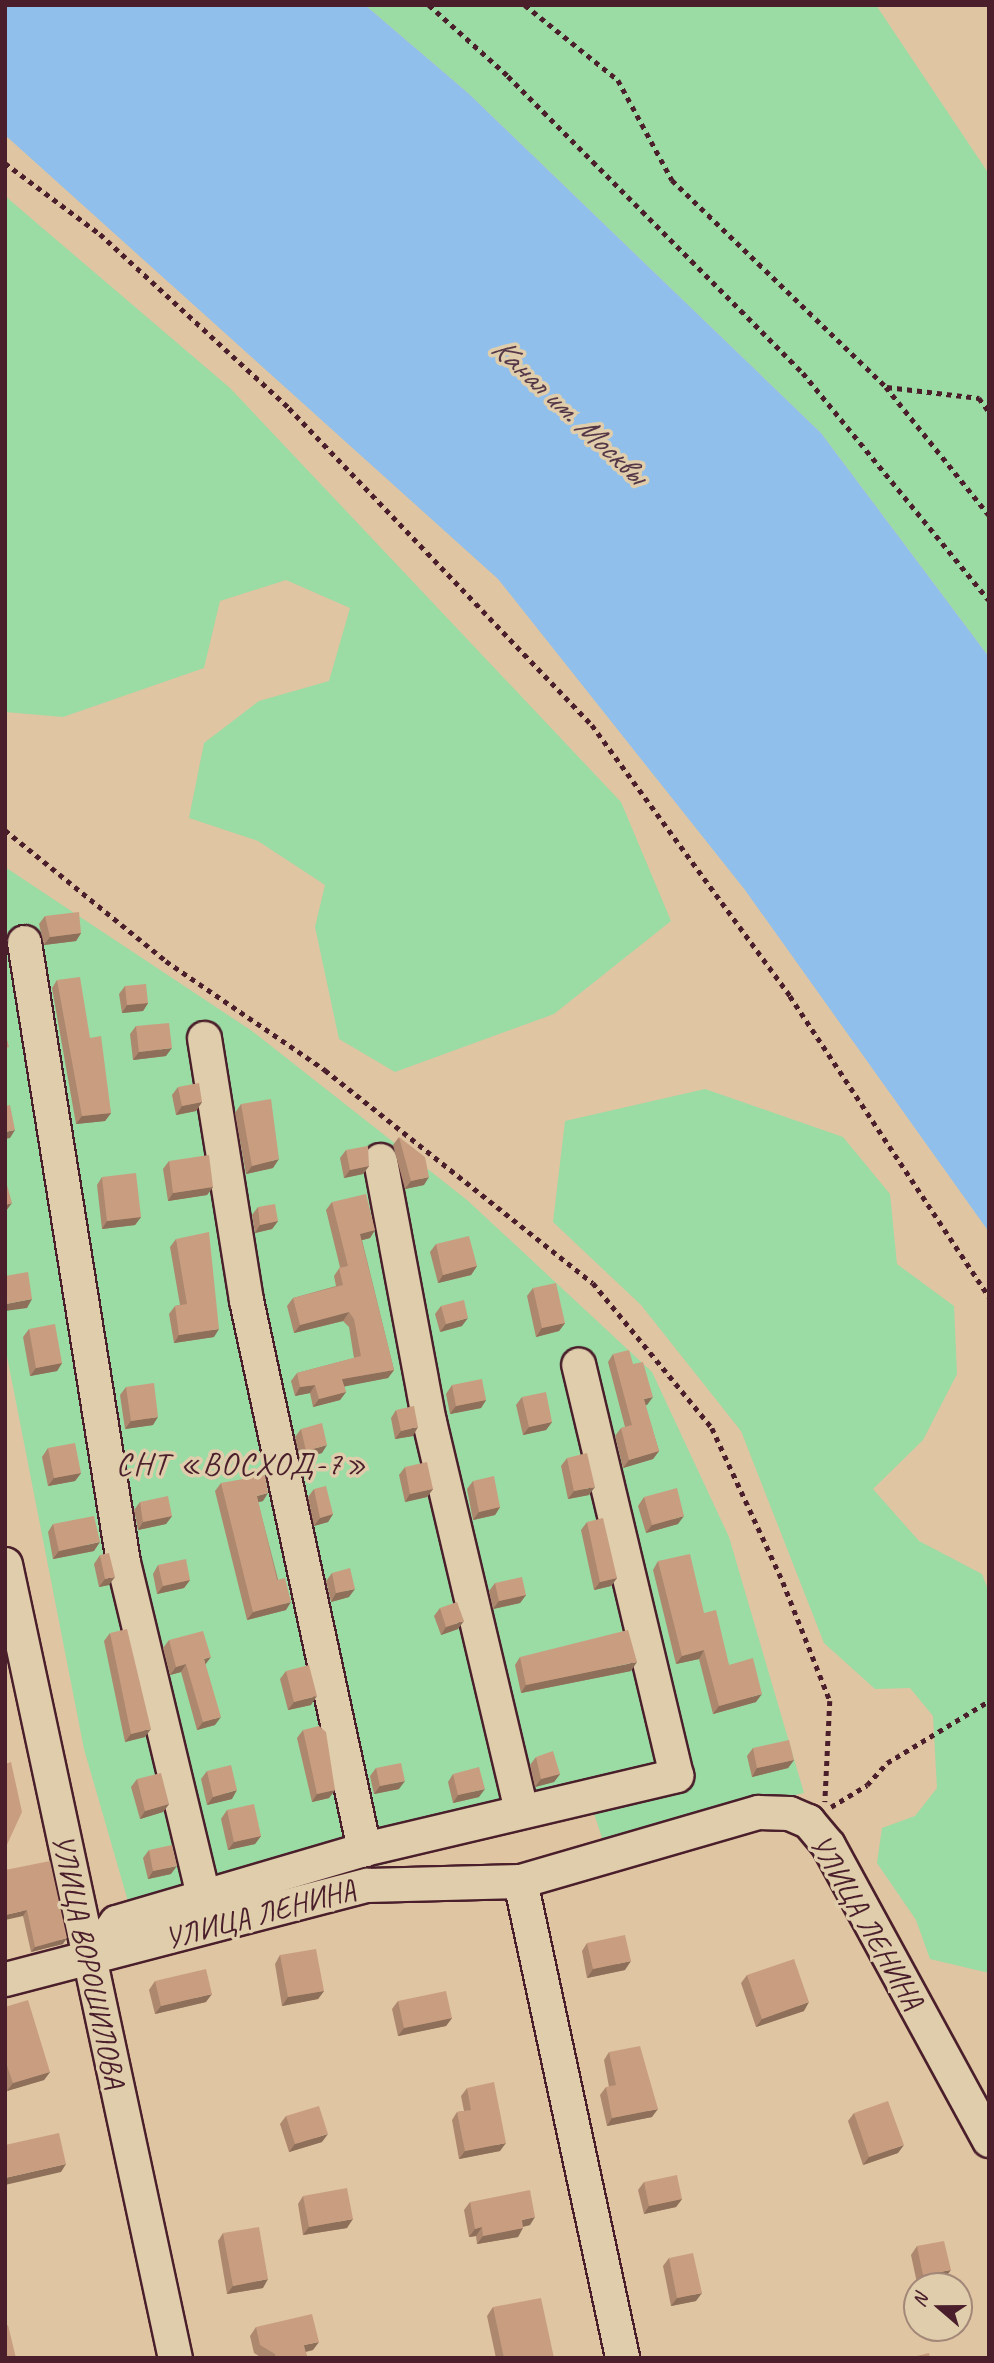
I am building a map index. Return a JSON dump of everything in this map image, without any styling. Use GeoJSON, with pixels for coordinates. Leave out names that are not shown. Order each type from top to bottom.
{"type":"FeatureCollection","features":[{"type":"Feature","properties":{"kind":"street"},"geometry":{"type":"LineString","coordinates":[[24,942],[123,1562],[204,1896]]}},
{"type":"Feature","properties":{"kind":"street"},"geometry":{"type":"LineString","coordinates":[[204,1038],[246,1300],[364,1849]]}},
{"type":"Feature","properties":{"kind":"street"},"geometry":{"type":"LineString","coordinates":[[380,1160],[429,1421],[521,1810]]}},
{"type":"Feature","properties":{"kind":"street"},"geometry":{"type":"LineString","coordinates":[[88,1960],[116,1922],[364,1849],[676,1775],[578,1364]]}},
{"type":"Feature","properties":{"kind":"street","name":"УЛИЦА ВОРОШИЛОВА"},"geometry":{"type":"LineString","coordinates":[[5,1564],[175,2358]]}},
{"type":"Feature","properties":{"kind":"street","name":"УЛИЦА ЛЕНИНА"},"geometry":{"type":"LineString","coordinates":[[5,1979],[88,1960],[367,1885],[520,1881],[758,1812],[808,1821],[828,1844],[989,2140]]}},
{"type":"Feature","properties":{"kind":"street"},"geometry":{"type":"LineString","coordinates":[[520,1881],[622,2358]]}},
{"type":"Feature","properties":{"kind":"path"},"geometry":{"type":"LineString","coordinates":[[429,5],[508,76],[803,373],[989,600]]}},
{"type":"Feature","properties":{"kind":"path"},"geometry":{"type":"LineString","coordinates":[[525,5],[618,80],[672,180],[886,387],[989,515]]}},
{"type":"Feature","properties":{"kind":"path"},"geometry":{"type":"LineString","coordinates":[[5,163],[100,234],[289,408],[592,725],[790,996],[989,1297]]}},
{"type":"Feature","properties":{"kind":"path"},"geometry":{"type":"LineString","coordinates":[[886,387],[979,398],[989,412]]}},
{"type":"Feature","properties":{"kind":"path"},"geometry":{"type":"LineString","coordinates":[[5,830],[166,961],[325,1070],[593,1283],[712,1428],[783,1582],[830,1701],[825,1811],[867,1785],[887,1763],[989,1700]]}},
{"type":"Feature","properties":{"kind":"green space"},"geometry":{"type":"Polygon","coordinates":[[[365,5],[876,5],[989,174],[989,657],[821,433],[468,93],[365,5]]]}},
{"type":"Feature","properties":{"kind":"green space"},"geometry":{"type":"Polygon","coordinates":[[[5,196],[230,388],[621,802],[671,921],[554,1014],[395,1072],[339,1039],[315,927],[325,885],[258,841],[189,818],[204,743],[259,701],[329,681],[350,608],[286,580],[220,601],[204,668],[63,717],[5,712],[5,196]]]}},
{"type":"Feature","properties":{"kind":"green space"},"geometry":{"type":"Polygon","coordinates":[[[5,867],[252,1031],[467,1200],[652,1372],[729,1537],[804,1793],[603,1841],[593,1810],[136,1929],[84,1749],[5,1346],[5,867]]]}},
{"type":"Feature","properties":{"kind":"green space"},"geometry":{"type":"Polygon","coordinates":[[[705,1089],[843,1137],[890,1194],[897,1264],[954,1306],[957,1374],[923,1440],[873,1489],[919,1541],[982,1574],[989,1592],[989,1973],[930,1959],[916,1920],[877,1863],[882,1828],[915,1816],[937,1788],[933,1716],[910,1688],[875,1689],[824,1643],[741,1431],[641,1305],[553,1222],[565,1121],[705,1089]]]}},
{"type":"Feature","properties":{"kind":"water","name":"Канал им. Москвы"},"geometry":{"type":"Polygon","coordinates":[[[5,5],[365,5],[468,93],[821,433],[989,657],[989,1232],[745,890],[498,579],[5,135],[5,5]]]}},
{"type":"Feature","properties":{"kind":"building"},"geometry":{"type":"Polygon","coordinates":[[[79,912],[81,933],[50,937],[45,916],[79,912]]]}},
{"type":"Feature","properties":{"kind":"building"},"geometry":{"type":"Polygon","coordinates":[[[80,977],[90,1038],[101,1036],[111,1113],[82,1116],[57,980],[80,977]]]}},
{"type":"Feature","properties":{"kind":"building"},"geometry":{"type":"Polygon","coordinates":[[[146,984],[148,1003],[127,1005],[125,986],[146,984]]]}},
{"type":"Feature","properties":{"kind":"building"},"geometry":{"type":"Polygon","coordinates":[[[169,1023],[172,1048],[139,1052],[136,1026],[169,1023]]]}},
{"type":"Feature","properties":{"kind":"building"},"geometry":{"type":"Polygon","coordinates":[[[5,1032],[9,1047],[5,1048],[5,1032]]]}},
{"type":"Feature","properties":{"kind":"building"},"geometry":{"type":"Polygon","coordinates":[[[199,1083],[202,1102],[182,1106],[178,1087],[199,1083]]]}},
{"type":"Feature","properties":{"kind":"building"},"geometry":{"type":"Polygon","coordinates":[[[271,1099],[279,1159],[252,1166],[241,1104],[271,1099]]]}},
{"type":"Feature","properties":{"kind":"building"},"geometry":{"type":"Polygon","coordinates":[[[10,1105],[15,1130],[5,1132],[5,1106],[10,1105]]]}},
{"type":"Feature","properties":{"kind":"building"},"geometry":{"type":"Polygon","coordinates":[[[399,1137],[425,1157],[429,1177],[411,1181],[399,1137]]]}},
{"type":"Feature","properties":{"kind":"building"},"geometry":{"type":"Polygon","coordinates":[[[368,1146],[369,1166],[350,1170],[346,1150],[368,1146]]]}},
{"type":"Feature","properties":{"kind":"building"},"geometry":{"type":"Polygon","coordinates":[[[209,1155],[213,1187],[173,1193],[169,1161],[209,1155]]]}},
{"type":"Feature","properties":{"kind":"building"},"geometry":{"type":"Polygon","coordinates":[[[136,1173],[141,1217],[107,1221],[102,1177],[136,1173]]]}},
{"type":"Feature","properties":{"kind":"building"},"geometry":{"type":"Polygon","coordinates":[[[7,1185],[12,1203],[5,1205],[5,1186],[7,1185]]]}},
{"type":"Feature","properties":{"kind":"building"},"geometry":{"type":"Polygon","coordinates":[[[366,1194],[375,1230],[360,1234],[394,1370],[342,1379],[346,1392],[319,1399],[315,1385],[300,1387],[297,1373],[361,1356],[354,1319],[349,1312],[300,1325],[293,1298],[343,1285],[339,1268],[348,1266],[332,1202],[366,1194]]]}},
{"type":"Feature","properties":{"kind":"building"},"geometry":{"type":"Polygon","coordinates":[[[275,1204],[278,1221],[260,1225],[258,1207],[275,1204]]]}},
{"type":"Feature","properties":{"kind":"building"},"geometry":{"type":"Polygon","coordinates":[[[209,1232],[219,1329],[179,1335],[175,1306],[187,1304],[176,1239],[209,1232]]]}},
{"type":"Feature","properties":{"kind":"building"},"geometry":{"type":"Polygon","coordinates":[[[469,1236],[477,1266],[443,1275],[436,1244],[469,1236]]]}},
{"type":"Feature","properties":{"kind":"building"},"geometry":{"type":"Polygon","coordinates":[[[28,1272],[32,1299],[6,1304],[5,1276],[28,1272]]]}},
{"type":"Feature","properties":{"kind":"building"},"geometry":{"type":"Polygon","coordinates":[[[556,1283],[565,1323],[542,1328],[533,1288],[556,1283]]]}},
{"type":"Feature","properties":{"kind":"building"},"geometry":{"type":"Polygon","coordinates":[[[464,1300],[468,1318],[446,1324],[441,1306],[464,1300]]]}},
{"type":"Feature","properties":{"kind":"building"},"geometry":{"type":"Polygon","coordinates":[[[55,1324],[62,1363],[36,1368],[29,1329],[55,1324]]]}},
{"type":"Feature","properties":{"kind":"building"},"geometry":{"type":"Polygon","coordinates":[[[629,1350],[633,1364],[643,1362],[653,1397],[644,1399],[659,1451],[629,1460],[621,1428],[632,1425],[613,1354],[629,1350]]]}},
{"type":"Feature","properties":{"kind":"building"},"geometry":{"type":"Polygon","coordinates":[[[482,1379],[486,1400],[456,1406],[452,1385],[482,1379]]]}},
{"type":"Feature","properties":{"kind":"building"},"geometry":{"type":"Polygon","coordinates":[[[154,1383],[158,1417],[131,1421],[126,1387],[154,1383]]]}},
{"type":"Feature","properties":{"kind":"building"},"geometry":{"type":"Polygon","coordinates":[[[546,1392],[552,1422],[529,1427],[522,1397],[546,1392]]]}},
{"type":"Feature","properties":{"kind":"building"},"geometry":{"type":"Polygon","coordinates":[[[414,1406],[418,1427],[401,1431],[396,1410],[414,1406]]]}},
{"type":"Feature","properties":{"kind":"building"},"geometry":{"type":"Polygon","coordinates":[[[322,1423],[327,1445],[306,1451],[301,1429],[322,1423]]]}},
{"type":"Feature","properties":{"kind":"building"},"geometry":{"type":"Polygon","coordinates":[[[75,1443],[81,1473],[54,1478],[48,1448],[75,1443]]]}},
{"type":"Feature","properties":{"kind":"building"},"geometry":{"type":"Polygon","coordinates":[[[587,1453],[595,1487],[574,1491],[567,1458],[587,1453]]]}},
{"type":"Feature","properties":{"kind":"building"},"geometry":{"type":"Polygon","coordinates":[[[427,1462],[433,1489],[410,1494],[405,1467],[427,1462]]]}},
{"type":"Feature","properties":{"kind":"building"},"geometry":{"type":"Polygon","coordinates":[[[265,1475],[268,1493],[257,1496],[277,1580],[285,1578],[291,1602],[253,1612],[221,1483],[265,1475]]]}},
{"type":"Feature","properties":{"kind":"building"},"geometry":{"type":"Polygon","coordinates":[[[494,1476],[500,1507],[479,1512],[473,1481],[494,1476]]]}},
{"type":"Feature","properties":{"kind":"building"},"geometry":{"type":"Polygon","coordinates":[[[326,1486],[333,1514],[320,1518],[314,1489],[326,1486]]]}},
{"type":"Feature","properties":{"kind":"building"},"geometry":{"type":"Polygon","coordinates":[[[677,1488],[684,1516],[652,1525],[644,1497],[677,1488]]]}},
{"type":"Feature","properties":{"kind":"building"},"geometry":{"type":"Polygon","coordinates":[[[168,1496],[172,1516],[143,1522],[140,1502],[168,1496]]]}},
{"type":"Feature","properties":{"kind":"building"},"geometry":{"type":"Polygon","coordinates":[[[94,1516],[100,1542],[59,1551],[53,1524],[94,1516]]]}},
{"type":"Feature","properties":{"kind":"building"},"geometry":{"type":"Polygon","coordinates":[[[603,1518],[617,1578],[600,1582],[587,1522],[603,1518]]]}},
{"type":"Feature","properties":{"kind":"building"},"geometry":{"type":"Polygon","coordinates":[[[109,1553],[115,1577],[105,1579],[100,1555],[109,1553]]]}},
{"type":"Feature","properties":{"kind":"building"},"geometry":{"type":"Polygon","coordinates":[[[690,1554],[704,1613],[716,1610],[729,1665],[753,1658],[762,1694],[719,1706],[704,1650],[682,1656],[658,1561],[690,1554]]]}},
{"type":"Feature","properties":{"kind":"building"},"geometry":{"type":"Polygon","coordinates":[[[186,1559],[190,1580],[163,1586],[158,1565],[186,1559]]]}},
{"type":"Feature","properties":{"kind":"building"},"geometry":{"type":"Polygon","coordinates":[[[350,1568],[355,1589],[336,1593],[332,1573],[350,1568]]]}},
{"type":"Feature","properties":{"kind":"building"},"geometry":{"type":"Polygon","coordinates":[[[522,1577],[526,1595],[499,1601],[495,1583],[522,1577]]]}},
{"type":"Feature","properties":{"kind":"building"},"geometry":{"type":"Polygon","coordinates":[[[457,1602],[464,1621],[446,1627],[440,1608],[457,1602]]]}},
{"type":"Feature","properties":{"kind":"building"},"geometry":{"type":"Polygon","coordinates":[[[127,1629],[151,1729],[131,1734],[110,1633],[127,1629]]]}},
{"type":"Feature","properties":{"kind":"building"},"geometry":{"type":"Polygon","coordinates":[[[628,1630],[637,1662],[526,1685],[520,1657],[628,1630]]]}},
{"type":"Feature","properties":{"kind":"building"},"geometry":{"type":"Polygon","coordinates":[[[203,1631],[211,1657],[204,1659],[221,1717],[203,1722],[186,1664],[176,1667],[169,1640],[203,1631]]]}},
{"type":"Feature","properties":{"kind":"building"},"geometry":{"type":"Polygon","coordinates":[[[309,1665],[317,1696],[294,1702],[286,1671],[309,1665]]]}},
{"type":"Feature","properties":{"kind":"building"},"geometry":{"type":"Polygon","coordinates":[[[319,1726],[326,1732],[335,1790],[317,1794],[303,1730],[319,1726]]]}},
{"type":"Feature","properties":{"kind":"building"},"geometry":{"type":"Polygon","coordinates":[[[789,1740],[794,1760],[757,1768],[753,1748],[789,1740]]]}},
{"type":"Feature","properties":{"kind":"building"},"geometry":{"type":"Polygon","coordinates":[[[553,1751],[560,1774],[541,1779],[536,1757],[553,1751]]]}},
{"type":"Feature","properties":{"kind":"building"},"geometry":{"type":"Polygon","coordinates":[[[11,1762],[22,1812],[5,1849],[5,1764],[11,1762]]]}},
{"type":"Feature","properties":{"kind":"building"},"geometry":{"type":"Polygon","coordinates":[[[401,1763],[405,1781],[380,1786],[376,1768],[401,1763]]]}},
{"type":"Feature","properties":{"kind":"building"},"geometry":{"type":"Polygon","coordinates":[[[231,1765],[237,1790],[213,1797],[207,1771],[231,1765]]]}},
{"type":"Feature","properties":{"kind":"building"},"geometry":{"type":"Polygon","coordinates":[[[479,1767],[485,1789],[458,1795],[453,1774],[479,1767]]]}},
{"type":"Feature","properties":{"kind":"building"},"geometry":{"type":"Polygon","coordinates":[[[161,1773],[169,1804],[145,1811],[137,1779],[161,1773]]]}},
{"type":"Feature","properties":{"kind":"building"},"geometry":{"type":"Polygon","coordinates":[[[254,1804],[261,1836],[234,1842],[227,1810],[254,1804]]]}},
{"type":"Feature","properties":{"kind":"building"},"geometry":{"type":"Polygon","coordinates":[[[172,1845],[177,1866],[153,1871],[149,1850],[172,1845]]]}},
{"type":"Feature","properties":{"kind":"building"},"geometry":{"type":"Polygon","coordinates":[[[50,1861],[67,1938],[35,1947],[27,1910],[5,1915],[5,1870],[50,1861]]]}},
{"type":"Feature","properties":{"kind":"building"},"geometry":{"type":"Polygon","coordinates":[[[625,1935],[631,1961],[593,1969],[587,1943],[625,1935]]]}},
{"type":"Feature","properties":{"kind":"building"},"geometry":{"type":"Polygon","coordinates":[[[316,1949],[324,1991],[288,1997],[280,1955],[316,1949]]]}},
{"type":"Feature","properties":{"kind":"building"},"geometry":{"type":"Polygon","coordinates":[[[794,1959],[809,2002],[762,2019],[747,1975],[794,1959]]]}},
{"type":"Feature","properties":{"kind":"building"},"geometry":{"type":"Polygon","coordinates":[[[206,1969],[212,1994],[161,2006],[155,1981],[206,1969]]]}},
{"type":"Feature","properties":{"kind":"building"},"geometry":{"type":"Polygon","coordinates":[[[446,1991],[452,2018],[404,2028],[398,2001],[446,1991]]]}},
{"type":"Feature","properties":{"kind":"building"},"geometry":{"type":"Polygon","coordinates":[[[28,2000],[50,2072],[13,2083],[5,2060],[5,2007],[28,2000]]]}},
{"type":"Feature","properties":{"kind":"building"},"geometry":{"type":"Polygon","coordinates":[[[640,2046],[658,2109],[612,2118],[606,2087],[616,2085],[609,2052],[640,2046]]]}},
{"type":"Feature","properties":{"kind":"building"},"geometry":{"type":"Polygon","coordinates":[[[494,2082],[506,2143],[465,2151],[457,2112],[471,2110],[467,2088],[494,2082]]]}},
{"type":"Feature","properties":{"kind":"building"},"geometry":{"type":"Polygon","coordinates":[[[888,2101],[904,2145],[869,2157],[854,2113],[888,2101]]]}},
{"type":"Feature","properties":{"kind":"building"},"geometry":{"type":"Polygon","coordinates":[[[319,2106],[328,2134],[295,2144],[286,2116],[319,2106]]]}},
{"type":"Feature","properties":{"kind":"building"},"geometry":{"type":"Polygon","coordinates":[[[59,2133],[66,2164],[5,2178],[5,2145],[59,2133]]]}},
{"type":"Feature","properties":{"kind":"building"},"geometry":{"type":"Polygon","coordinates":[[[677,2175],[682,2199],[649,2206],[644,2182],[677,2175]]]}},
{"type":"Feature","properties":{"kind":"building"},"geometry":{"type":"Polygon","coordinates":[[[347,2188],[353,2219],[309,2227],[303,2196],[347,2188]]]}},
{"type":"Feature","properties":{"kind":"building"},"geometry":{"type":"Polygon","coordinates":[[[530,2190],[535,2217],[522,2220],[523,2228],[483,2236],[482,2227],[475,2229],[470,2202],[530,2190]]]}},
{"type":"Feature","properties":{"kind":"building"},"geometry":{"type":"Polygon","coordinates":[[[259,2227],[268,2279],[233,2286],[223,2233],[259,2227]]]}},
{"type":"Feature","properties":{"kind":"building"},"geometry":{"type":"Polygon","coordinates":[[[944,2241],[951,2270],[922,2272],[917,2246],[944,2241]]]}},
{"type":"Feature","properties":{"kind":"building"},"geometry":{"type":"Polygon","coordinates":[[[693,2253],[702,2293],[677,2298],[669,2258],[693,2253]]]}},
{"type":"Feature","properties":{"kind":"building"},"geometry":{"type":"Polygon","coordinates":[[[541,2298],[554,2358],[504,2358],[493,2307],[541,2298]]]}},
{"type":"Feature","properties":{"kind":"building"},"geometry":{"type":"Polygon","coordinates":[[[312,2314],[319,2342],[304,2345],[307,2358],[276,2358],[275,2354],[260,2345],[256,2327],[312,2314]]]}},
{"type":"Feature","properties":{"kind":"building"},"geometry":{"type":"Polygon","coordinates":[[[8,2325],[16,2358],[5,2358],[5,2326],[8,2325]]]}},
{"type":"Feature","properties":{"kind":"building"},"geometry":{"type":"Polygon","coordinates":[[[929,2353],[930,2358],[909,2358],[929,2353]]]}},
{"type":"Feature","properties":{"kind":"district","name":"СНТ «ВОСХОД-7»"},"geometry":{"type":"Point","coordinates":[242,1464]}}]}
